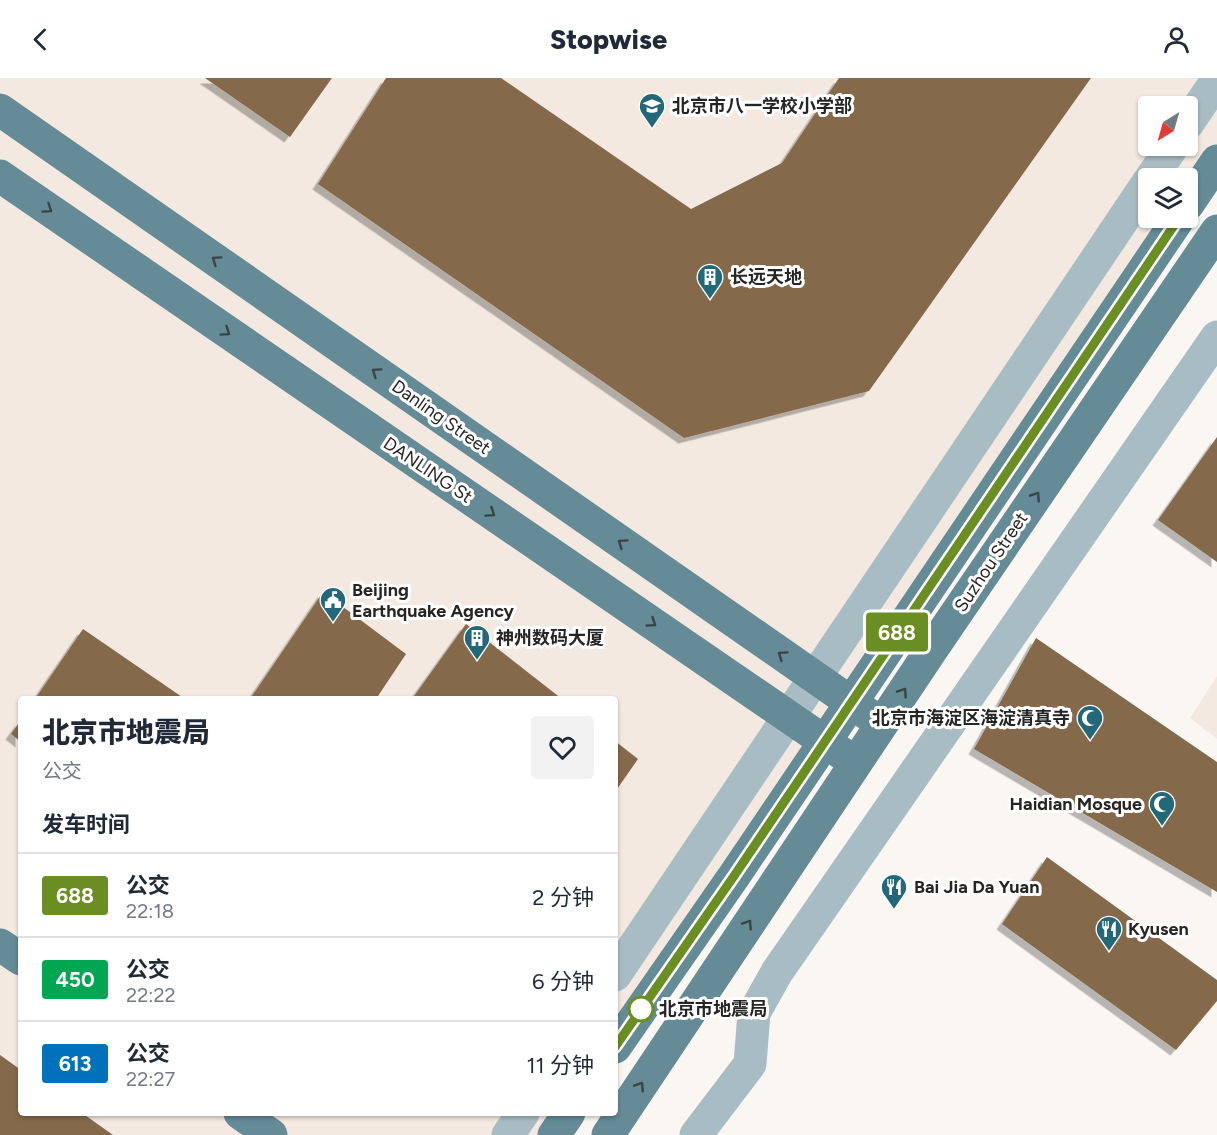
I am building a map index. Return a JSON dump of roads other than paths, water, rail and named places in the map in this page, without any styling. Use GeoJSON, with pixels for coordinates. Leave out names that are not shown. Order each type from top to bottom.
{"type":"FeatureCollection","features":[{"type":"Feature","properties":{"kind":"main road","name":"Danling Street"},"geometry":{"type":"LineString","coordinates":[[0,110],[882,724]]}},
{"type":"Feature","properties":{"kind":"main road"},"geometry":{"type":"LineString","coordinates":[[1198,189],[1217,161]]}},
{"type":"Feature","properties":{"kind":"main road","name":"DANLING St"},"geometry":{"type":"LineString","coordinates":[[0,176],[856,763]]}},
{"type":"Feature","properties":{"kind":"main road"},"geometry":{"type":"LineString","coordinates":[[618,1043],[1172,228]]}},
{"type":"Feature","properties":{"kind":"main road","name":"Suzhou Street"},"geometry":{"type":"LineString","coordinates":[[608,1135],[882,724],[1217,231]]}},
{"type":"Feature","properties":{"kind":"main road"},"geometry":{"type":"LineString","coordinates":[[0,945],[18,957]]}},
{"type":"Feature","properties":{"kind":"main road"},"geometry":{"type":"LineString","coordinates":[[244,1116],[271,1135]]}},
{"type":"Feature","properties":{"kind":"main road"},"geometry":{"type":"LineString","coordinates":[[554,1135],[567,1116]]}},
{"type":"Feature","properties":{"kind":"street"},"geometry":{"type":"LineString","coordinates":[[1198,108],[1217,80]]}},
{"type":"Feature","properties":{"kind":"street"},"geometry":{"type":"LineString","coordinates":[[618,971],[1138,198]]}},
{"type":"Feature","properties":{"kind":"street"},"geometry":{"type":"LineString","coordinates":[[696,1135],[750,1064],[754,1013],[777,972],[1217,337]]}},
{"type":"Feature","properties":{"kind":"street"},"geometry":{"type":"LineString","coordinates":[[508,1135],[521,1116]]}},
{"type":"Feature","properties":{"kind":"place","name":"北京市八一学校小学部"},"geometry":{"type":"Point","coordinates":[652,129]}},
{"type":"Feature","properties":{"kind":"place","name":"长远天地"},"geometry":{"type":"Point","coordinates":[710,300]}},
{"type":"Feature","properties":{"kind":"place","name":"Beijing Earthquake Agency"},"geometry":{"type":"Point","coordinates":[333,623]}},
{"type":"Feature","properties":{"kind":"place","name":"神州数码大厦"},"geometry":{"type":"Point","coordinates":[477,661]}},
{"type":"Feature","properties":{"kind":"place","name":"北京市海淀区海淀清真寺"},"geometry":{"type":"Point","coordinates":[1090,741]}},
{"type":"Feature","properties":{"kind":"place","name":"Haidian Mosque"},"geometry":{"type":"Point","coordinates":[1162,827]}},
{"type":"Feature","properties":{"kind":"place","name":"Bai Jia Da Yuan"},"geometry":{"type":"Point","coordinates":[894,910]}},
{"type":"Feature","properties":{"kind":"place","name":"Kyusen"},"geometry":{"type":"Point","coordinates":[1109,952]}},
{"type":"Feature","properties":{"kind":"place","name":"北京市地震局"},"geometry":{"type":"Point","coordinates":[641,1009]}}]}
